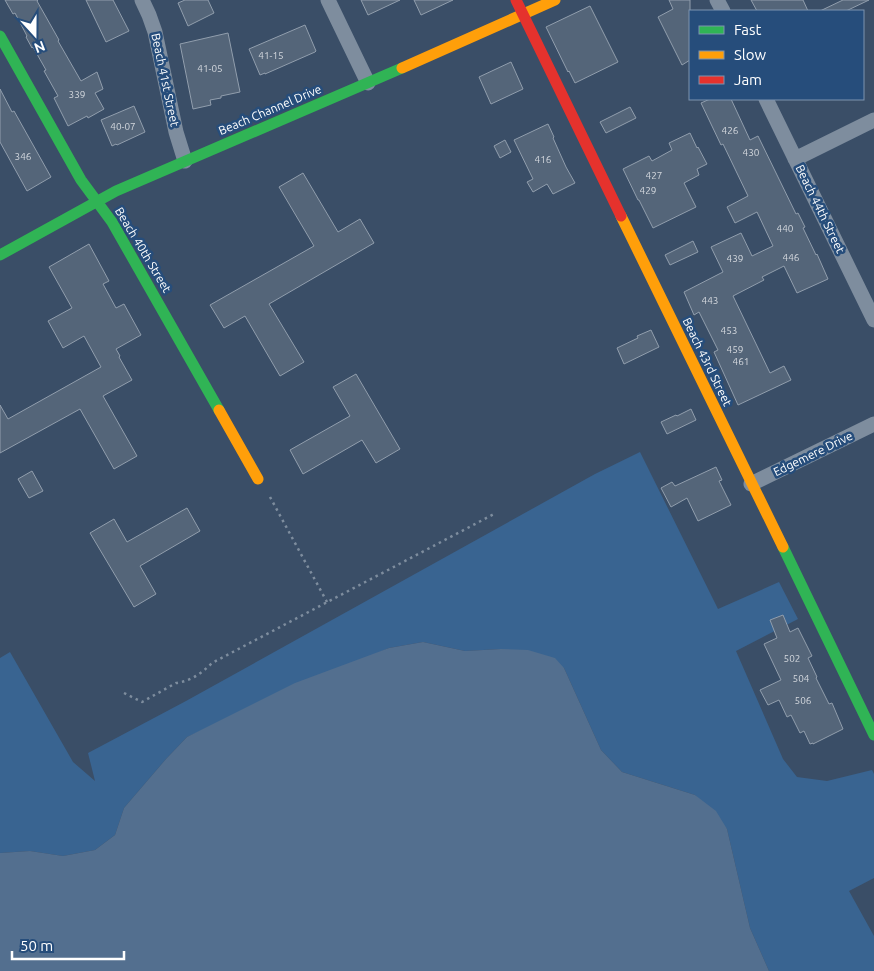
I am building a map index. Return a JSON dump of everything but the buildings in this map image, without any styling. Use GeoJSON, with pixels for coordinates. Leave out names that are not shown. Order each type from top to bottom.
{"type":"FeatureCollection","features":[{"type":"Feature","properties":{"kind":"street","name":"Beach 41st Street"},"geometry":{"type":"LineString","coordinates":[[142,0],[155,32],[176,132],[185,161]]}},
{"type":"Feature","properties":{"kind":"street"},"geometry":{"type":"LineString","coordinates":[[328,0],[368,83]]}},
{"type":"Feature","properties":{"kind":"street","name":"Beach 43rd Street"},"geometry":{"type":"LineString","coordinates":[[516,0],[874,735]]}},
{"type":"Feature","properties":{"kind":"street","name":"Beach Channel Drive"},"geometry":{"type":"LineString","coordinates":[[0,255],[127,186],[368,83],[555,0]]}},
{"type":"Feature","properties":{"kind":"street","name":"Beach 40th Street"},"geometry":{"type":"LineString","coordinates":[[0,36],[80,180],[112,222],[258,479]]}},
{"type":"Feature","properties":{"kind":"street","name":"Beach 44th Street"},"geometry":{"type":"LineString","coordinates":[[766,100],[874,320]]}},
{"type":"Feature","properties":{"kind":"street"},"geometry":{"type":"LineString","coordinates":[[795,159],[874,120]]}},
{"type":"Feature","properties":{"kind":"street","name":"Edgemere Drive"},"geometry":{"type":"LineString","coordinates":[[751,484],[874,424]]}},
{"type":"Feature","properties":{"kind":"path"},"geometry":{"type":"LineString","coordinates":[[270,497],[327,602]]}},
{"type":"Feature","properties":{"kind":"path"},"geometry":{"type":"LineString","coordinates":[[124,693],[142,702],[176,683],[201,674],[212,663],[494,514]]}},
{"type":"Feature","properties":{"kind":"shaded area"},"geometry":{"type":"Polygon","coordinates":[[[640,452],[718,609],[779,582],[798,619],[736,651],[783,759],[797,777],[827,781],[872,770],[874,774],[874,878],[849,891],[874,936],[874,971],[769,971],[750,928],[727,829],[695,795],[622,772],[601,750],[564,668],[501,649],[465,651],[423,642],[389,648],[187,737],[124,808],[115,835],[95,850],[63,856],[30,851],[0,853],[0,658],[10,652],[73,762],[95,781],[88,753],[186,701],[595,474],[640,452]]]}},
{"type":"Feature","properties":{"kind":"shaded area"},"geometry":{"type":"Polygon","coordinates":[[[423,642],[465,651],[528,650],[555,658],[564,668],[601,750],[622,772],[695,795],[716,811],[727,829],[750,928],[769,971],[0,971],[0,853],[30,851],[63,856],[95,850],[115,835],[124,808],[187,737],[295,683],[389,648],[423,642]]]}},
{"type":"Feature","properties":{"kind":"traffic: fast"},"geometry":{"type":"LineString","coordinates":[[0,36],[81,180],[112,222],[219,410]]}},
{"type":"Feature","properties":{"kind":"traffic: fast"},"geometry":{"type":"LineString","coordinates":[[0,255],[116,191],[402,68]]}},
{"type":"Feature","properties":{"kind":"traffic: fast"},"geometry":{"type":"LineString","coordinates":[[783,547],[874,735]]}},
{"type":"Feature","properties":{"kind":"traffic: slow"},"geometry":{"type":"LineString","coordinates":[[402,68],[555,0]]}},
{"type":"Feature","properties":{"kind":"traffic: slow"},"geometry":{"type":"LineString","coordinates":[[621,216],[783,547]]}},
{"type":"Feature","properties":{"kind":"traffic: slow"},"geometry":{"type":"LineString","coordinates":[[219,410],[258,479]]}},
{"type":"Feature","properties":{"kind":"traffic: jam"},"geometry":{"type":"LineString","coordinates":[[516,0],[621,216]]}}]}
